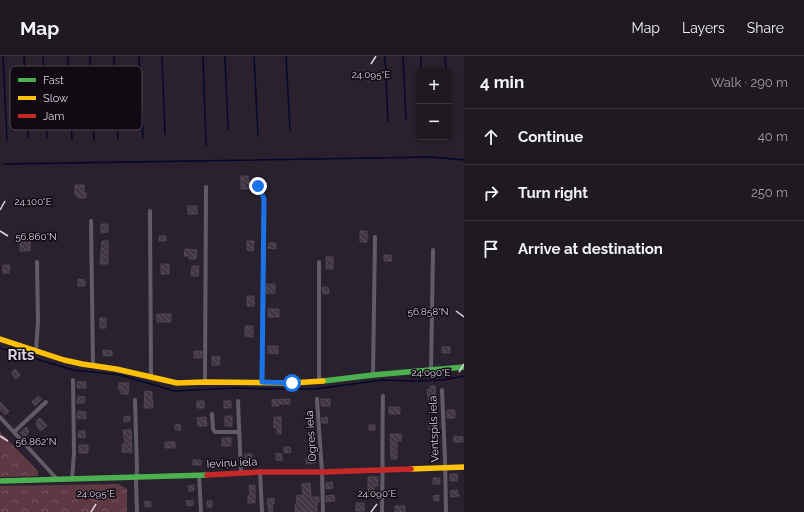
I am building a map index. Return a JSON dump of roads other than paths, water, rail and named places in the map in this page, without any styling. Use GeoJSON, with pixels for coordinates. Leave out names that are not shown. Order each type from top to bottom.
{"type":"FeatureCollection","features":[{"type":"Feature","properties":{"kind":"street"},"geometry":{"type":"LineString","coordinates":[[258,186],[264,199],[262,382]]}},
{"type":"Feature","properties":{"kind":"street"},"geometry":{"type":"LineString","coordinates":[[205,382],[206,187]]}},
{"type":"Feature","properties":{"kind":"street"},"geometry":{"type":"LineString","coordinates":[[150,211],[151,377]]}},
{"type":"Feature","properties":{"kind":"street"},"geometry":{"type":"LineString","coordinates":[[91,221],[93,365]]}},
{"type":"Feature","properties":{"kind":"street"},"geometry":{"type":"LineString","coordinates":[[373,375],[376,237]]}},
{"type":"Feature","properties":{"kind":"street"},"geometry":{"type":"LineString","coordinates":[[431,370],[433,250]]}},
{"type":"Feature","properties":{"kind":"street"},"geometry":{"type":"LineString","coordinates":[[36,351],[38,321],[37,262]]}},
{"type":"Feature","properties":{"kind":"street"},"geometry":{"type":"LineString","coordinates":[[319,262],[319,382]]}},
{"type":"Feature","properties":{"kind":"street"},"geometry":{"type":"LineString","coordinates":[[0,340],[64,360],[121,370],[177,383],[319,382],[373,375],[464,367]]}},
{"type":"Feature","properties":{"kind":"street"},"geometry":{"type":"LineString","coordinates":[[72,479],[74,453],[73,380]]}},
{"type":"Feature","properties":{"kind":"street","name":"Ventspils iela"},"geometry":{"type":"LineString","coordinates":[[442,390],[446,512]]}},
{"type":"Feature","properties":{"kind":"street"},"geometry":{"type":"LineString","coordinates":[[382,512],[383,396]]}},
{"type":"Feature","properties":{"kind":"street","name":"Ogres iela"},"geometry":{"type":"LineString","coordinates":[[317,399],[323,512]]}},
{"type":"Feature","properties":{"kind":"street"},"geometry":{"type":"LineString","coordinates":[[135,400],[137,512]]}},
{"type":"Feature","properties":{"kind":"street"},"geometry":{"type":"LineString","coordinates":[[238,401],[241,473]]}},
{"type":"Feature","properties":{"kind":"street"},"geometry":{"type":"LineString","coordinates":[[14,432],[46,402]]}},
{"type":"Feature","properties":{"kind":"street"},"geometry":{"type":"LineString","coordinates":[[212,414],[213,429],[215,432],[239,432]]}},
{"type":"Feature","properties":{"kind":"street"},"geometry":{"type":"LineString","coordinates":[[0,417],[58,479]]}},
{"type":"Feature","properties":{"kind":"street","name":"Ieviņu iela"},"geometry":{"type":"LineString","coordinates":[[0,481],[464,467]]}},
{"type":"Feature","properties":{"kind":"street"},"geometry":{"type":"LineString","coordinates":[[260,472],[262,512]]}},
{"type":"Feature","properties":{"kind":"street"},"geometry":{"type":"LineString","coordinates":[[199,475],[201,512]]}},
{"type":"Feature","properties":{"kind":"waterway"},"geometry":{"type":"LineString","coordinates":[[3,56],[7,140]]}},
{"type":"Feature","properties":{"kind":"waterway"},"geometry":{"type":"LineString","coordinates":[[24,56],[24,66]]}},
{"type":"Feature","properties":{"kind":"waterway"},"geometry":{"type":"LineString","coordinates":[[43,56],[43,66]]}},
{"type":"Feature","properties":{"kind":"waterway"},"geometry":{"type":"LineString","coordinates":[[68,56],[68,66]]}},
{"type":"Feature","properties":{"kind":"waterway"},"geometry":{"type":"LineString","coordinates":[[90,56],[90,66]]}},
{"type":"Feature","properties":{"kind":"waterway"},"geometry":{"type":"LineString","coordinates":[[114,56],[114,66]]}},
{"type":"Feature","properties":{"kind":"waterway"},"geometry":{"type":"LineString","coordinates":[[139,56],[139,66]]}},
{"type":"Feature","properties":{"kind":"waterway"},"geometry":{"type":"LineString","coordinates":[[162,56],[165,134]]}},
{"type":"Feature","properties":{"kind":"waterway"},"geometry":{"type":"LineString","coordinates":[[203,56],[206,145]]}},
{"type":"Feature","properties":{"kind":"waterway"},"geometry":{"type":"LineString","coordinates":[[225,56],[228,129]]}},
{"type":"Feature","properties":{"kind":"waterway"},"geometry":{"type":"LineString","coordinates":[[254,56],[258,136]]}},
{"type":"Feature","properties":{"kind":"waterway"},"geometry":{"type":"LineString","coordinates":[[286,56],[290,130]]}},
{"type":"Feature","properties":{"kind":"waterway"},"geometry":{"type":"LineString","coordinates":[[385,56],[388,121]]}},
{"type":"Feature","properties":{"kind":"waterway"},"geometry":{"type":"LineString","coordinates":[[403,56],[406,119]]}},
{"type":"Feature","properties":{"kind":"waterway"},"geometry":{"type":"LineString","coordinates":[[421,56],[421,68]]}},
{"type":"Feature","properties":{"kind":"waterway"},"geometry":{"type":"LineString","coordinates":[[445,56],[446,68]]}},
{"type":"Feature","properties":{"kind":"waterway"},"geometry":{"type":"LineString","coordinates":[[142,118],[143,138]]}},
{"type":"Feature","properties":{"kind":"waterway"},"geometry":{"type":"LineString","coordinates":[[28,130],[28,138]]}},
{"type":"Feature","properties":{"kind":"waterway"},"geometry":{"type":"LineString","coordinates":[[47,130],[47,137]]}},
{"type":"Feature","properties":{"kind":"waterway"},"geometry":{"type":"LineString","coordinates":[[72,130],[72,140]]}},
{"type":"Feature","properties":{"kind":"waterway"},"geometry":{"type":"LineString","coordinates":[[94,130],[94,140]]}},
{"type":"Feature","properties":{"kind":"waterway"},"geometry":{"type":"LineString","coordinates":[[118,130],[118,139]]}},
{"type":"Feature","properties":{"kind":"waterway"},"geometry":{"type":"LineString","coordinates":[[4,164],[432,157],[464,160]]}},
{"type":"Feature","properties":{"kind":"waterway"},"geometry":{"type":"LineString","coordinates":[[0,348],[73,370],[120,375],[175,391],[235,388],[315,389],[383,380],[443,380],[464,376]]}},
{"type":"Feature","properties":{"kind":"district","name":"Rīts"},"geometry":{"type":"Point","coordinates":[21,355]}}]}
